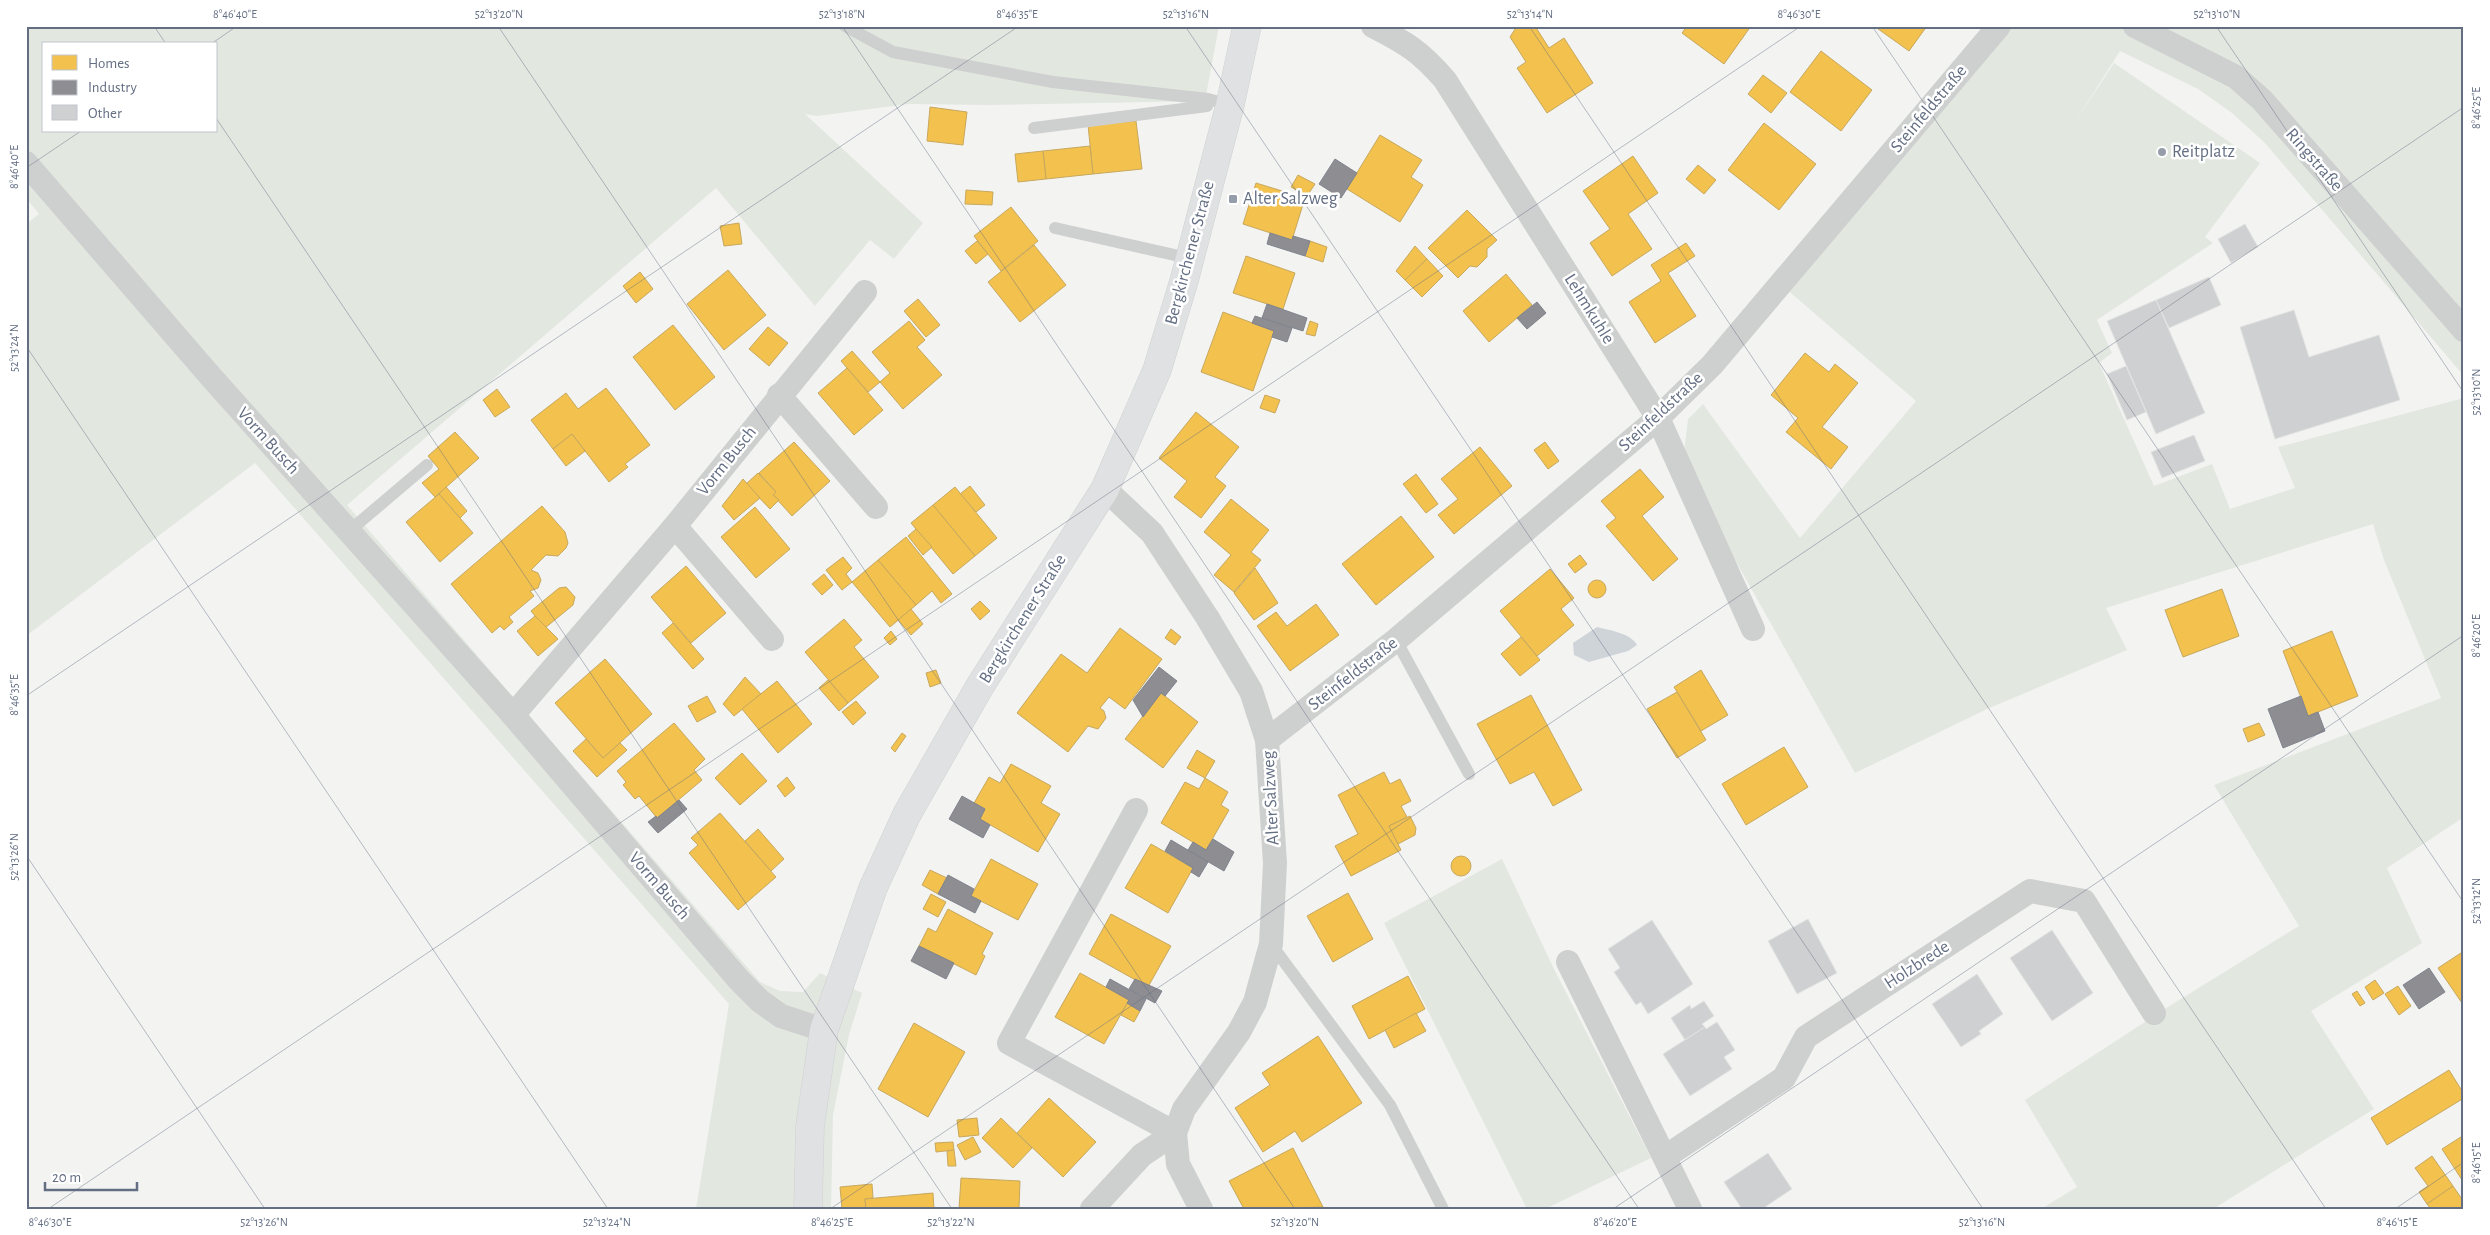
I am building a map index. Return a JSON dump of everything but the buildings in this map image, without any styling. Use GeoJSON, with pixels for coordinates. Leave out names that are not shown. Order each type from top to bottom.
{"type":"FeatureCollection","features":[{"type":"Feature","properties":{"kind":"street","name":"Bergkirchener Straße"},"geometry":{"type":"LineString","coordinates":[[808,1209],[810,1126],[824,1030],[873,888],[907,814],[980,686],[1105,489],[1157,370],[1188,258],[1218,105],[1247,26]]}},
{"type":"Feature","properties":{"kind":"street","name":"Lehmkuhle"},"geometry":{"type":"LineString","coordinates":[[1373,26],[1406,43],[1426,57],[1444,80],[1658,418],[1753,629]]}},
{"type":"Feature","properties":{"kind":"street","name":"Steinfeldstraße"},"geometry":{"type":"LineString","coordinates":[[1267,740],[1396,640],[1658,418],[1712,365],[1999,26]]}},
{"type":"Feature","properties":{"kind":"street","name":"Ringstraße"},"geometry":{"type":"LineString","coordinates":[[2135,26],[2236,77],[2262,100],[2464,330]]}},
{"type":"Feature","properties":{"kind":"street","name":"Vorm Busch"},"geometry":{"type":"LineString","coordinates":[[26,164],[212,378],[513,716],[760,1001],[781,1016],[824,1030]]}},
{"type":"Feature","properties":{"kind":"street","name":"Vorm Busch"},"geometry":{"type":"LineString","coordinates":[[513,716],[675,526],[865,292]]}},
{"type":"Feature","properties":{"kind":"street"},"geometry":{"type":"LineString","coordinates":[[779,396],[876,507]]}},
{"type":"Feature","properties":{"kind":"street","name":"Alter Salzweg"},"geometry":{"type":"LineString","coordinates":[[1105,489],[1152,533],[1208,617],[1250,691],[1267,740],[1275,864],[1271,944],[1255,1002],[1239,1032],[1184,1109],[1175,1133],[1178,1164],[1201,1209]]}},
{"type":"Feature","properties":{"kind":"street"},"geometry":{"type":"LineString","coordinates":[[675,526],[772,639]]}},
{"type":"Feature","properties":{"kind":"street"},"geometry":{"type":"LineString","coordinates":[[1092,1209],[1142,1156],[1175,1133],[1009,1044],[1136,810]]}},
{"type":"Feature","properties":{"kind":"street","name":"Holzbrede"},"geometry":{"type":"LineString","coordinates":[[1665,1157],[1784,1078],[1806,1037],[2030,891],[2084,901],[2154,1014]]}},
{"type":"Feature","properties":{"kind":"street"},"geometry":{"type":"LineString","coordinates":[[1568,962],[1690,1209]]}},
{"type":"Feature","properties":{"kind":"lane"},"geometry":{"type":"LineString","coordinates":[[845,26],[893,52],[1053,82],[1208,99],[1218,105]]}},
{"type":"Feature","properties":{"kind":"lane"},"geometry":{"type":"LineString","coordinates":[[1034,128],[1218,105]]}},
{"type":"Feature","properties":{"kind":"lane"},"geometry":{"type":"LineString","coordinates":[[1055,228],[1188,258]]}},
{"type":"Feature","properties":{"kind":"lane"},"geometry":{"type":"LineString","coordinates":[[348,532],[427,465]]}},
{"type":"Feature","properties":{"kind":"lane"},"geometry":{"type":"LineString","coordinates":[[1396,640],[1469,774]]}},
{"type":"Feature","properties":{"kind":"lane"},"geometry":{"type":"LineString","coordinates":[[1271,944],[1390,1105],[1443,1209]]}},
{"type":"Feature","properties":{"kind":"shaded area"},"geometry":{"type":"Polygon","coordinates":[[[26,26],[1219,26],[1205,101],[989,105],[908,104],[817,116],[805,114],[923,223],[894,259],[870,240],[815,306],[716,188],[347,505],[760,982],[780,991],[803,992],[820,973],[862,993],[849,1035],[833,1115],[831,1209],[696,1209],[729,1004],[255,463],[26,636],[26,224],[39,214],[26,198],[26,26]]]}},
{"type":"Feature","properties":{"kind":"shaded area"},"geometry":{"type":"Polygon","coordinates":[[[2006,26],[2464,26],[2464,376],[2265,143],[2232,113],[2198,89],[2120,51],[2073,125],[2114,63],[2260,163],[2205,237],[2213,243],[2097,320],[2112,353],[2099,363],[2154,486],[2212,464],[2230,509],[2295,488],[2278,447],[2464,398],[2464,817],[2387,868],[2422,943],[2311,1011],[2374,1109],[2213,1209],[2041,1209],[2077,1187],[2025,1100],[2171,1005],[2299,926],[2214,785],[2441,698],[2384,560],[2373,524],[2106,608],[2127,650],[1987,709],[1855,773],[1725,542],[1684,452],[1688,419],[1703,404],[1800,538],[1916,401],[1784,287],[2006,26]]]}},
{"type":"Feature","properties":{"kind":"shaded area"},"geometry":{"type":"Polygon","coordinates":[[[1597,627],[1625,635],[1637,645],[1628,651],[1589,662],[1574,655],[1573,643],[1597,627]]]}},
{"type":"Feature","properties":{"kind":"shaded area"},"geometry":{"type":"Polygon","coordinates":[[[1502,859],[1553,967],[1651,1158],[1545,1209],[1527,1209],[1384,923],[1502,859]]]}},
{"type":"Feature","properties":{"kind":"place","name":"Reitplatz"},"geometry":{"type":"Point","coordinates":[2162,152]}},
{"type":"Feature","properties":{"kind":"place","name":"Alter Salzweg"},"geometry":{"type":"Point","coordinates":[1233,199]}}]}
